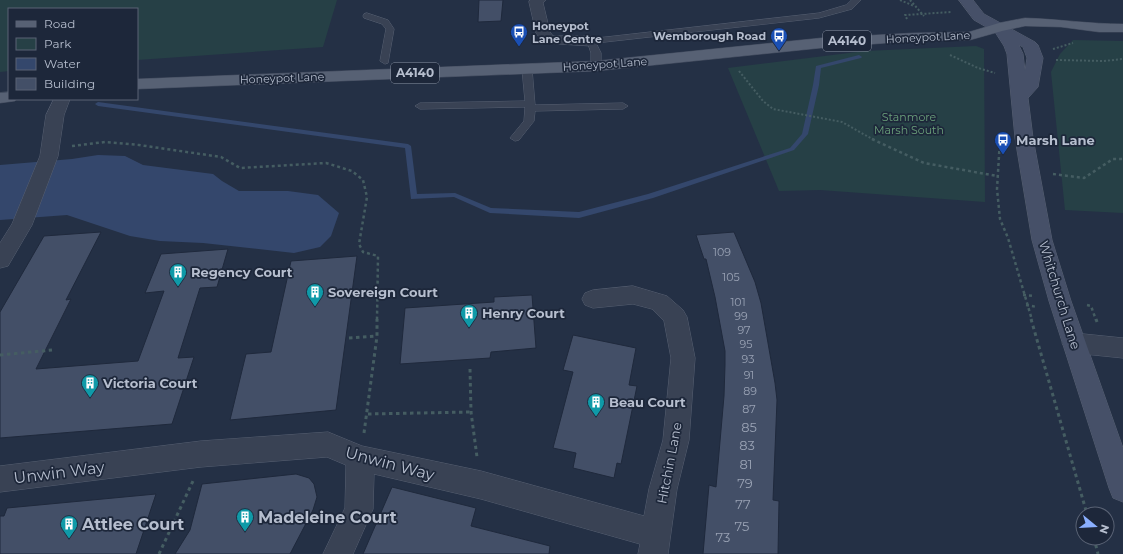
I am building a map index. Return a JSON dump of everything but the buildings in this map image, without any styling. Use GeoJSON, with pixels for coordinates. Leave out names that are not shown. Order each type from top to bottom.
{"type":"FeatureCollection","features":[{"type":"Feature","properties":{"kind":"main road"},"geometry":{"type":"LineString","coordinates":[[966,0],[979,17],[999,28],[1001,18],[993,9]]}},
{"type":"Feature","properties":{"kind":"main road","name":"Honeypot Lane"},"geometry":{"type":"LineString","coordinates":[[943,23],[999,28]]}},
{"type":"Feature","properties":{"kind":"main road","name":"Honeypot Lane"},"geometry":{"type":"LineString","coordinates":[[138,84],[527,69],[595,53],[866,26]]}},
{"type":"Feature","properties":{"kind":"main road","name":"Honeypot Lane"},"geometry":{"type":"LineString","coordinates":[[138,71],[595,53],[724,54],[821,42],[913,37],[970,36],[999,28]]}},
{"type":"Feature","properties":{"kind":"main road","name":"A4140"},"geometry":{"type":"LineString","coordinates":[[999,28],[1031,36],[1090,34],[1099,28],[1123,28]]}},
{"type":"Feature","properties":{"kind":"main road","name":"Whitchurch Lane"},"geometry":{"type":"LineString","coordinates":[[999,28],[1030,45],[1035,58],[1030,87],[1020,96],[1029,170],[1042,240],[1060,301],[1123,488]]}},
{"type":"Feature","properties":{"kind":"street"},"geometry":{"type":"LineString","coordinates":[[539,0],[536,2],[543,34],[549,40],[595,53]]}},
{"type":"Feature","properties":{"kind":"street"},"geometry":{"type":"LineString","coordinates":[[0,260],[22,225],[49,156],[55,115],[62,100]]}},
{"type":"Feature","properties":{"kind":"street","name":"Hitchin Lane"},"geometry":{"type":"LineString","coordinates":[[593,298],[633,295],[659,302],[675,317],[683,358],[676,440],[663,489],[654,544]]}},
{"type":"Feature","properties":{"kind":"street"},"geometry":{"type":"LineString","coordinates":[[1074,343],[1123,348]]}},
{"type":"Feature","properties":{"kind":"street","name":"Unwin Way"},"geometry":{"type":"LineString","coordinates":[[0,479],[201,454],[328,444],[360,458],[481,485],[654,544]]}},
{"type":"Feature","properties":{"kind":"street"},"geometry":{"type":"LineString","coordinates":[[338,554],[358,509],[360,458]]}},
{"type":"Feature","properties":{"kind":"lane"},"geometry":{"type":"LineString","coordinates":[[595,53],[819,15],[849,7],[857,0]]}},
{"type":"Feature","properties":{"kind":"lane"},"geometry":{"type":"LineString","coordinates":[[367,16],[385,22],[390,29],[385,61]]}},
{"type":"Feature","properties":{"kind":"lane"},"geometry":{"type":"LineString","coordinates":[[515,138],[529,121],[530,106],[527,69]]}},
{"type":"Feature","properties":{"kind":"lane"},"geometry":{"type":"LineString","coordinates":[[420,106],[623,106]]}},
{"type":"Feature","properties":{"kind":"path"},"geometry":{"type":"LineString","coordinates":[[900,0],[915,6]]}},
{"type":"Feature","properties":{"kind":"path"},"geometry":{"type":"LineString","coordinates":[[910,0],[924,16]]}},
{"type":"Feature","properties":{"kind":"path"},"geometry":{"type":"LineString","coordinates":[[905,15],[955,11]]}},
{"type":"Feature","properties":{"kind":"path"},"geometry":{"type":"LineString","coordinates":[[1050,54],[1052,50],[1057,47],[1074,43]]}},
{"type":"Feature","properties":{"kind":"path"},"geometry":{"type":"LineString","coordinates":[[945,52],[978,68],[996,74]]}},
{"type":"Feature","properties":{"kind":"path"},"geometry":{"type":"LineString","coordinates":[[1055,60],[1074,62],[1123,59]]}},
{"type":"Feature","properties":{"kind":"path"},"geometry":{"type":"LineString","coordinates":[[738,68],[763,101],[773,109],[842,122],[878,142],[924,163],[997,176]]}},
{"type":"Feature","properties":{"kind":"path"},"geometry":{"type":"LineString","coordinates":[[1000,132],[997,176],[1000,219],[1008,238],[1023,295],[1085,506]]}},
{"type":"Feature","properties":{"kind":"path"},"geometry":{"type":"LineString","coordinates":[[70,147],[112,143],[221,157],[240,168],[326,164],[352,170],[363,180],[367,197],[359,244],[363,252],[378,256],[377,336],[368,414],[360,458]]}},
{"type":"Feature","properties":{"kind":"path"},"geometry":{"type":"LineString","coordinates":[[1029,170],[1084,178],[1113,159],[1123,159]]}},
{"type":"Feature","properties":{"kind":"path"},"geometry":{"type":"LineString","coordinates":[[1082,305],[1091,306],[1097,323]]}},
{"type":"Feature","properties":{"kind":"path"},"geometry":{"type":"LineString","coordinates":[[349,338],[377,336]]}},
{"type":"Feature","properties":{"kind":"path"},"geometry":{"type":"LineString","coordinates":[[0,355],[52,350]]}},
{"type":"Feature","properties":{"kind":"path"},"geometry":{"type":"LineString","coordinates":[[470,369],[471,412],[481,485]]}},
{"type":"Feature","properties":{"kind":"path"},"geometry":{"type":"LineString","coordinates":[[368,414],[471,412]]}},
{"type":"Feature","properties":{"kind":"path"},"geometry":{"type":"LineString","coordinates":[[159,554],[190,490],[201,454]]}},
{"type":"Feature","properties":{"kind":"green space"},"geometry":{"type":"Polygon","coordinates":[[[0,0],[337,0],[323,47],[138,60],[138,8],[8,8],[8,71],[0,72],[0,0]]]}},
{"type":"Feature","properties":{"kind":"green space"},"geometry":{"type":"Polygon","coordinates":[[[1073,40],[1123,41],[1123,213],[1065,210],[1051,72],[1060,54],[1073,40]]]}},
{"type":"Feature","properties":{"kind":"green space","name":"Stanmore Marsh South"},"geometry":{"type":"Polygon","coordinates":[[[976,46],[984,49],[985,202],[820,190],[779,191],[728,68],[865,51],[976,46]]]}},
{"type":"Feature","properties":{"kind":"water"},"geometry":{"type":"Polygon","coordinates":[[[98,155],[125,156],[143,165],[213,174],[239,191],[288,191],[318,195],[339,213],[331,236],[320,247],[294,253],[203,243],[160,241],[130,236],[67,215],[0,220],[0,165],[72,159],[98,155]]]}},
{"type":"Feature","properties":{"kind":"waterway"},"geometry":{"type":"LineString","coordinates":[[98,104],[408,146],[414,197],[455,195],[490,210],[579,215],[650,196],[792,149],[805,134],[816,85],[818,67],[859,57]]}},
{"type":"Feature","properties":{"kind":"place","name":"Honeypot Lane Centre"},"geometry":{"type":"Point","coordinates":[519,47]}},
{"type":"Feature","properties":{"kind":"place","name":"Wemborough Road"},"geometry":{"type":"Point","coordinates":[779,51]}},
{"type":"Feature","properties":{"kind":"place","name":"Marsh Lane"},"geometry":{"type":"Point","coordinates":[1003,155]}},
{"type":"Feature","properties":{"kind":"place","name":"Regency Court"},"geometry":{"type":"Point","coordinates":[178,287]}},
{"type":"Feature","properties":{"kind":"place","name":"Sovereign Court"},"geometry":{"type":"Point","coordinates":[315,307]}},
{"type":"Feature","properties":{"kind":"place","name":"Henry Court"},"geometry":{"type":"Point","coordinates":[469,328]}},
{"type":"Feature","properties":{"kind":"place","name":"Victoria Court"},"geometry":{"type":"Point","coordinates":[90,398]}},
{"type":"Feature","properties":{"kind":"place","name":"Beau Court"},"geometry":{"type":"Point","coordinates":[596,417]}},
{"type":"Feature","properties":{"kind":"place","name":"Madeleine Court"},"geometry":{"type":"Point","coordinates":[245,532]}},
{"type":"Feature","properties":{"kind":"place","name":"Attlee Court"},"geometry":{"type":"Point","coordinates":[69,539]}}]}
